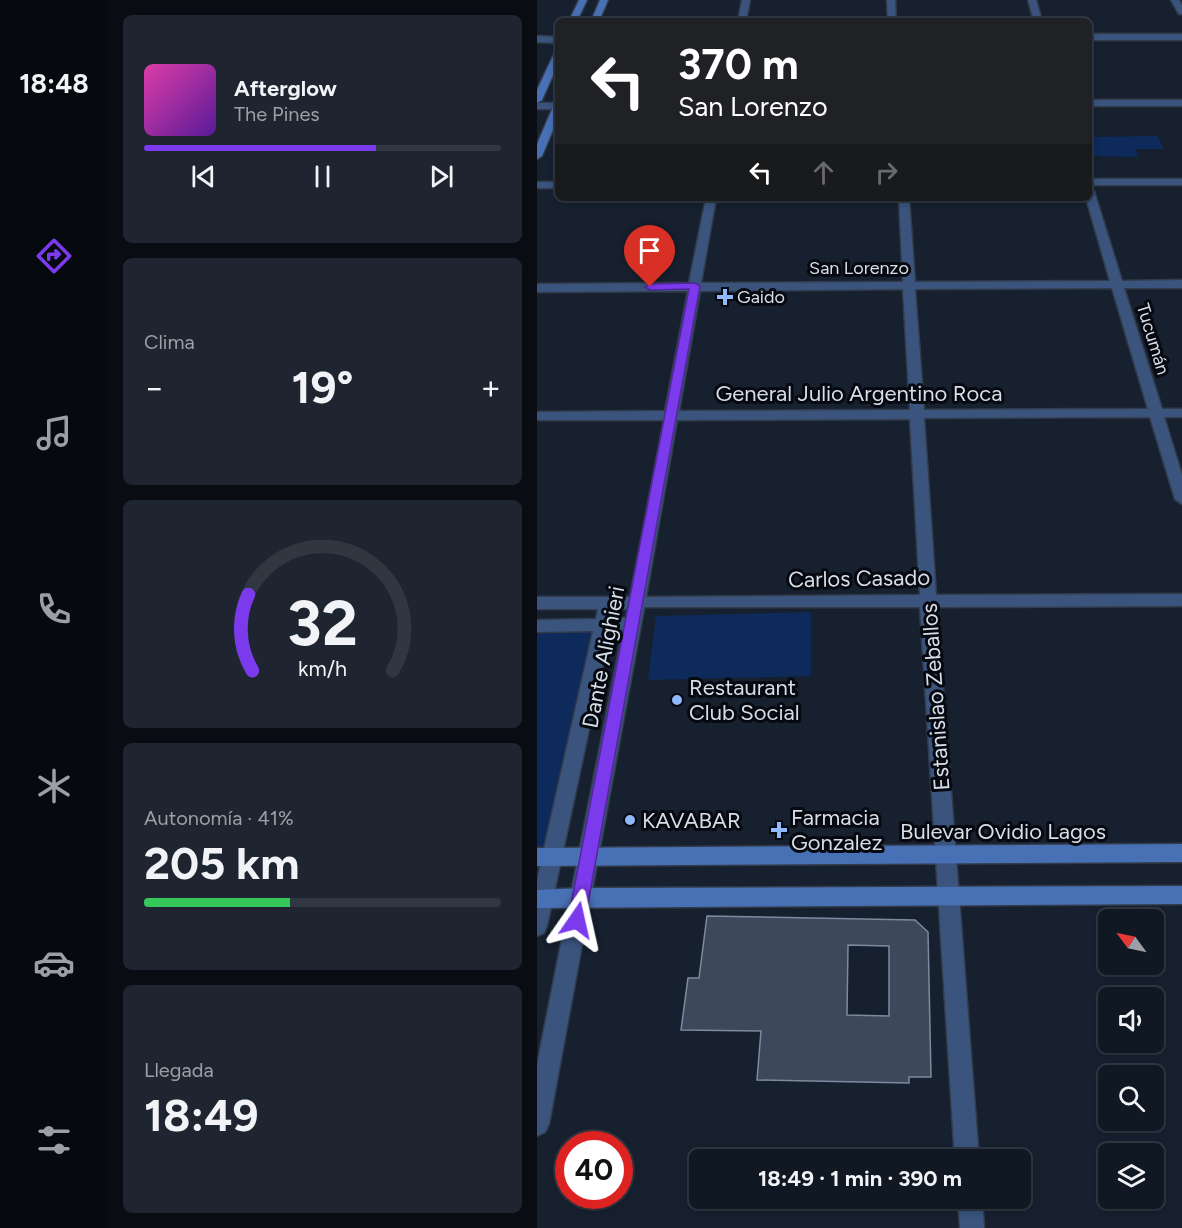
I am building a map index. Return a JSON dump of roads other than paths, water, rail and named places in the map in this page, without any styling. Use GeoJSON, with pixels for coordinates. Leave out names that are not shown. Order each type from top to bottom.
{"type":"FeatureCollection","features":[{"type":"Feature","properties":{"kind":"main road"},"geometry":{"type":"LineString","coordinates":[[574,18],[583,0]]}},
{"type":"Feature","properties":{"kind":"main road"},"geometry":{"type":"LineString","coordinates":[[596,18],[604,0]]}},
{"type":"Feature","properties":{"kind":"main road"},"geometry":{"type":"LineString","coordinates":[[537,100],[555,61]]}},
{"type":"Feature","properties":{"kind":"main road"},"geometry":{"type":"LineString","coordinates":[[537,156],[555,113]]}},
{"type":"Feature","properties":{"kind":"main road","name":"Bulevar Ovidio Lagos"},"geometry":{"type":"LineString","coordinates":[[545,857],[1182,853]]}},
{"type":"Feature","properties":{"kind":"main road"},"geometry":{"type":"LineString","coordinates":[[540,899],[1182,895]]}},
{"type":"Feature","properties":{"kind":"street"},"geometry":{"type":"LineString","coordinates":[[743,18],[746,0]]}},
{"type":"Feature","properties":{"kind":"street"},"geometry":{"type":"LineString","coordinates":[[891,0],[893,18]]}},
{"type":"Feature","properties":{"kind":"street"},"geometry":{"type":"LineString","coordinates":[[1032,0],[1037,18]]}},
{"type":"Feature","properties":{"kind":"street"},"geometry":{"type":"LineString","coordinates":[[1175,0],[1182,12]]}},
{"type":"Feature","properties":{"kind":"street"},"geometry":{"type":"LineString","coordinates":[[1092,37],[1182,37]]}},
{"type":"Feature","properties":{"kind":"street"},"geometry":{"type":"LineString","coordinates":[[537,39],[555,40]]}},
{"type":"Feature","properties":{"kind":"street"},"geometry":{"type":"LineString","coordinates":[[1092,103],[1182,103]]}},
{"type":"Feature","properties":{"kind":"street"},"geometry":{"type":"LineString","coordinates":[[537,106],[555,106]]}},
{"type":"Feature","properties":{"kind":"street"},"geometry":{"type":"LineString","coordinates":[[1092,182],[1182,182]]}},
{"type":"Feature","properties":{"kind":"street"},"geometry":{"type":"LineString","coordinates":[[537,185],[555,185]]}},
{"type":"Feature","properties":{"kind":"street","name":"Dante Alighieri"},"geometry":{"type":"LineString","coordinates":[[537,1124],[637,603],[710,201]]}},
{"type":"Feature","properties":{"kind":"street","name":"Estanislao Zeballos"},"geometry":{"type":"LineString","coordinates":[[904,201],[928,600],[966,1149]]}},
{"type":"Feature","properties":{"kind":"street","name":"Tucumán"},"geometry":{"type":"LineString","coordinates":[[1092,201],[1182,499]]}},
{"type":"Feature","properties":{"kind":"street","name":"San Lorenzo"},"geometry":{"type":"LineString","coordinates":[[537,288],[1182,284]]}},
{"type":"Feature","properties":{"kind":"street","name":"General Julio Argentino Roca"},"geometry":{"type":"LineString","coordinates":[[537,416],[1182,413]]}},
{"type":"Feature","properties":{"kind":"street","name":"Carlos Casado"},"geometry":{"type":"LineString","coordinates":[[537,603],[1182,600]]}},
{"type":"Feature","properties":{"kind":"street","name":"Dante Alighieri"},"geometry":{"type":"LineString","coordinates":[[537,926],[545,857],[608,603]]}},
{"type":"Feature","properties":{"kind":"street"},"geometry":{"type":"LineString","coordinates":[[537,626],[633,624]]}},
{"type":"Feature","properties":{"kind":"street"},"geometry":{"type":"LineString","coordinates":[[971,1209],[972,1228]]}},
{"type":"Feature","properties":{"kind":"place","name":"Gaido"},"geometry":{"type":"Point","coordinates":[725,297]}},
{"type":"Feature","properties":{"kind":"place","name":"Restaurant Club Social"},"geometry":{"type":"Point","coordinates":[677,700]}},
{"type":"Feature","properties":{"kind":"place","name":"KAVABAR"},"geometry":{"type":"Point","coordinates":[630,820]}},
{"type":"Feature","properties":{"kind":"place","name":"Farmacia Gonzalez"},"geometry":{"type":"Point","coordinates":[779,830]}}]}
